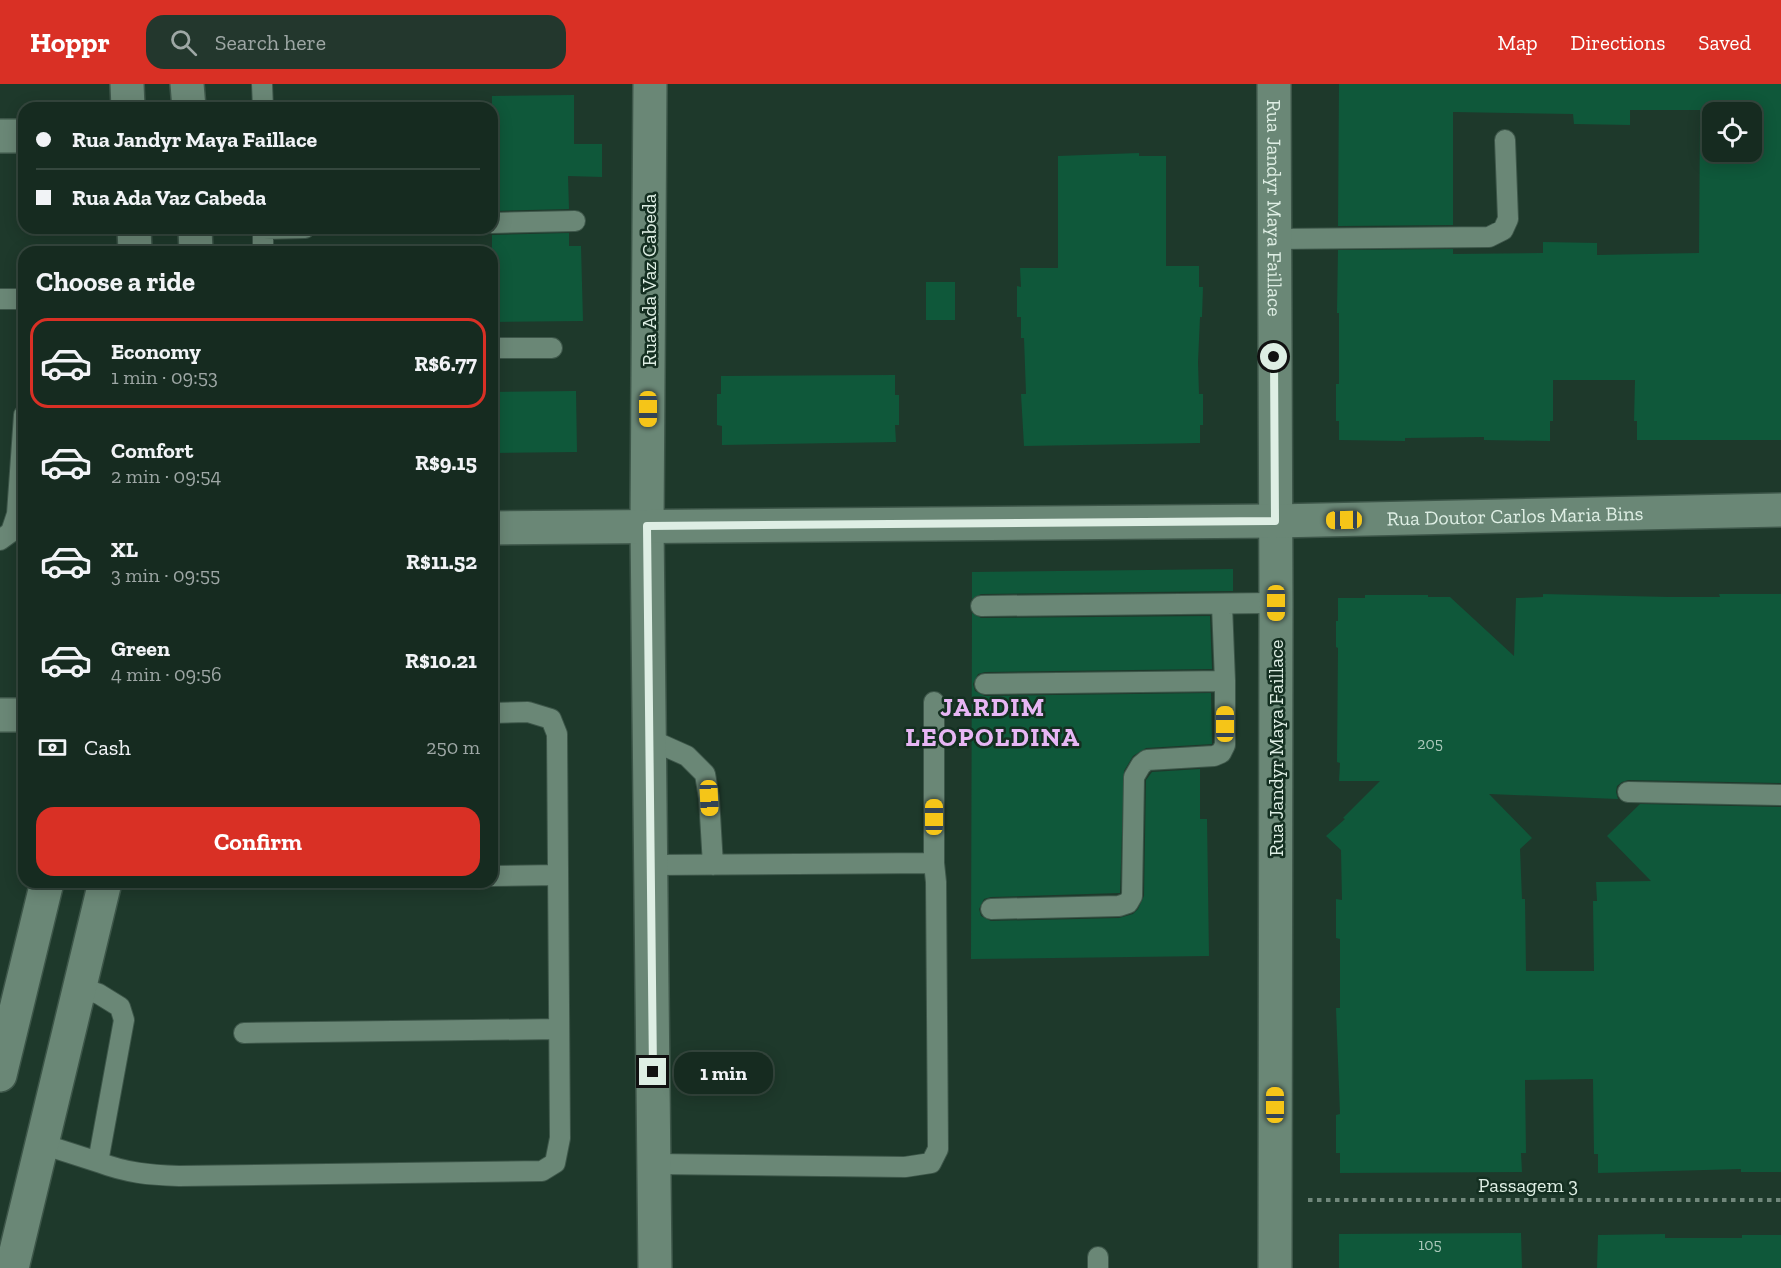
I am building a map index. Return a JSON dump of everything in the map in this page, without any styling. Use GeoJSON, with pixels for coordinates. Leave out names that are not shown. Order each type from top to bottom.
{"type":"FeatureCollection","features":[{"type":"Feature","properties":{"kind":"street"},"geometry":{"type":"LineString","coordinates":[[127,84],[128,102]]}},
{"type":"Feature","properties":{"kind":"street"},"geometry":{"type":"LineString","coordinates":[[188,84],[189,102]]}},
{"type":"Feature","properties":{"kind":"street","name":"Rua Ada Vaz Cabeda"},"geometry":{"type":"LineString","coordinates":[[650,84],[647,526],[655,1268]]}},
{"type":"Feature","properties":{"kind":"street","name":"Rua Jandyr Maya Faillace"},"geometry":{"type":"LineString","coordinates":[[1274,84],[1275,1268]]}},
{"type":"Feature","properties":{"kind":"street"},"geometry":{"type":"LineString","coordinates":[[0,136],[18,136]]}},
{"type":"Feature","properties":{"kind":"street","name":"Rua Doutor Carlos Maria Bins"},"geometry":{"type":"LineString","coordinates":[[498,528],[1275,521],[1781,510]]}},
{"type":"Feature","properties":{"kind":"street"},"geometry":{"type":"LineString","coordinates":[[0,715],[18,715]]}},
{"type":"Feature","properties":{"kind":"street"},"geometry":{"type":"LineString","coordinates":[[0,1075],[46,888]]}},
{"type":"Feature","properties":{"kind":"street"},"geometry":{"type":"LineString","coordinates":[[12,1268],[104,888]]}},
{"type":"Feature","properties":{"kind":"lane"},"geometry":{"type":"LineString","coordinates":[[262,84],[263,102]]}},
{"type":"Feature","properties":{"kind":"lane"},"geometry":{"type":"LineString","coordinates":[[1274,239],[1489,237],[1503,230],[1508,219],[1505,140]]}},
{"type":"Feature","properties":{"kind":"lane"},"geometry":{"type":"LineString","coordinates":[[498,223],[575,221]]}},
{"type":"Feature","properties":{"kind":"lane"},"geometry":{"type":"LineString","coordinates":[[0,299],[18,299]]}},
{"type":"Feature","properties":{"kind":"lane"},"geometry":{"type":"LineString","coordinates":[[498,348],[552,348]]}},
{"type":"Feature","properties":{"kind":"lane"},"geometry":{"type":"LineString","coordinates":[[0,540],[11,532],[17,514],[18,500]]}},
{"type":"Feature","properties":{"kind":"lane"},"geometry":{"type":"LineString","coordinates":[[981,606],[1276,603]]}},
{"type":"Feature","properties":{"kind":"lane"},"geometry":{"type":"LineString","coordinates":[[991,909],[1119,906],[1128,903],[1132,896],[1134,777],[1141,765],[1147,760],[1214,756],[1221,753],[1226,745],[1222,605]]}},
{"type":"Feature","properties":{"kind":"lane"},"geometry":{"type":"LineString","coordinates":[[985,684],[1225,681]]}},
{"type":"Feature","properties":{"kind":"lane"},"geometry":{"type":"LineString","coordinates":[[654,1164],[905,1167],[931,1163],[938,1149],[934,702]]}},
{"type":"Feature","properties":{"kind":"lane"},"geometry":{"type":"LineString","coordinates":[[42,1144],[118,1169],[141,1174],[179,1176],[542,1171],[555,1163],[560,1138],[557,734],[550,719],[528,712],[498,713]]}},
{"type":"Feature","properties":{"kind":"lane"},"geometry":{"type":"LineString","coordinates":[[649,739],[687,756],[705,774],[709,798],[713,865]]}},
{"type":"Feature","properties":{"kind":"lane"},"geometry":{"type":"LineString","coordinates":[[1629,792],[1781,795]]}},
{"type":"Feature","properties":{"kind":"lane"},"geometry":{"type":"LineString","coordinates":[[651,865],[934,863]]}},
{"type":"Feature","properties":{"kind":"lane"},"geometry":{"type":"LineString","coordinates":[[498,876],[558,875]]}},
{"type":"Feature","properties":{"kind":"lane"},"geometry":{"type":"LineString","coordinates":[[79,987],[99,993],[120,1007],[124,1020],[98,1162]]}},
{"type":"Feature","properties":{"kind":"lane"},"geometry":{"type":"LineString","coordinates":[[244,1034],[559,1029]]}},
{"type":"Feature","properties":{"kind":"path","name":"Passagem 3"},"geometry":{"type":"LineString","coordinates":[[1275,1200],[1781,1200]]}},
{"type":"Feature","properties":{"kind":"building"},"geometry":{"type":"Polygon","coordinates":[[[1339,84],[1781,84],[1781,440],[1637,440],[1637,421],[1634,421],[1635,380],[1553,380],[1553,421],[1550,421],[1550,441],[1484,440],[1484,437],[1405,438],[1405,441],[1339,440],[1339,421],[1336,421],[1336,384],[1339,384],[1338,250],[1453,249],[1453,254],[1543,253],[1543,242],[1597,243],[1597,255],[1699,253],[1700,110],[1630,110],[1630,125],[1574,124],[1573,114],[1453,112],[1453,225],[1338,226],[1339,84]]]}},
{"type":"Feature","properties":{"kind":"building"},"geometry":{"type":"Polygon","coordinates":[[[574,95],[574,144],[602,144],[602,177],[568,176],[569,209],[498,211],[498,102],[492,102],[492,96],[574,95]]]}},
{"type":"Feature","properties":{"kind":"building"},"geometry":{"type":"Polygon","coordinates":[[[1139,153],[1139,156],[1166,156],[1166,266],[1199,266],[1199,287],[1203,287],[1198,362],[1199,394],[1203,394],[1203,425],[1200,425],[1200,443],[1024,446],[1021,394],[1026,394],[1024,338],[1021,338],[1021,317],[1017,317],[1017,286],[1021,287],[1020,268],[1058,268],[1058,156],[1139,153]]]}},
{"type":"Feature","properties":{"kind":"building"},"geometry":{"type":"Polygon","coordinates":[[[569,233],[569,246],[581,246],[583,321],[498,322],[498,246],[492,246],[492,235],[569,233]]]}},
{"type":"Feature","properties":{"kind":"building"},"geometry":{"type":"Polygon","coordinates":[[[926,282],[955,282],[955,320],[926,320],[926,282]]]}},
{"type":"Feature","properties":{"kind":"building"},"geometry":{"type":"Polygon","coordinates":[[[895,375],[895,395],[899,395],[899,425],[895,425],[896,442],[722,445],[722,426],[717,425],[717,394],[721,394],[721,376],[895,375]]]}},
{"type":"Feature","properties":{"kind":"building"},"geometry":{"type":"Polygon","coordinates":[[[576,391],[577,452],[498,453],[498,392],[576,391]]]}},
{"type":"Feature","properties":{"kind":"building"},"geometry":{"type":"Polygon","coordinates":[[[1233,569],[1233,591],[981,594],[972,599],[972,572],[1233,569]]]}},
{"type":"Feature","properties":{"kind":"building"},"geometry":{"type":"Polygon","coordinates":[[[1543,594],[1720,597],[1719,594],[1781,594],[1781,783],[1628,780],[1617,786],[1618,799],[1489,794],[1532,838],[1520,849],[1522,899],[1525,899],[1526,971],[1594,971],[1593,901],[1597,901],[1596,882],[1651,881],[1607,836],[1640,804],[1781,807],[1781,1172],[1741,1172],[1741,1169],[1598,1173],[1598,1154],[1594,1154],[1593,1079],[1525,1080],[1526,1153],[1521,1153],[1522,1172],[1340,1173],[1340,1153],[1336,1153],[1336,1115],[1340,1114],[1336,1008],[1340,1008],[1340,939],[1336,938],[1336,899],[1342,900],[1341,850],[1326,836],[1380,781],[1339,781],[1340,763],[1337,762],[1338,648],[1336,647],[1338,598],[1365,598],[1365,595],[1450,597],[1514,656],[1516,598],[1543,597],[1543,594]]]}},
{"type":"Feature","properties":{"kind":"building"},"geometry":{"type":"Polygon","coordinates":[[[972,613],[981,618],[1210,616],[1212,669],[985,672],[978,674],[973,684],[975,691],[985,696],[1211,693],[1212,744],[1146,748],[1133,756],[1124,771],[1120,893],[991,897],[984,899],[979,909],[981,916],[991,921],[1119,918],[1133,914],[1144,896],[1146,780],[1152,772],[1200,769],[1200,819],[1207,819],[1209,956],[971,959],[972,613]]]}},
{"type":"Feature","properties":{"kind":"building"},"geometry":{"type":"Polygon","coordinates":[[[1521,1233],[1522,1268],[1339,1268],[1339,1234],[1521,1233]]]}},
{"type":"Feature","properties":{"kind":"building"},"geometry":{"type":"Polygon","coordinates":[[[1665,1234],[1665,1238],[1742,1238],[1742,1235],[1781,1235],[1781,1268],[1597,1268],[1598,1235],[1665,1234]]]}},
{"type":"Feature","properties":{"kind":"district","name":"JARDIM LEOPOLDINA"},"geometry":{"type":"Point","coordinates":[993,722]}},
{"type":"Feature","properties":{"kind":"route"},"geometry":{"type":"LineString","coordinates":[[653,1072],[647,526],[1275,521],[1274,357]]}}]}
